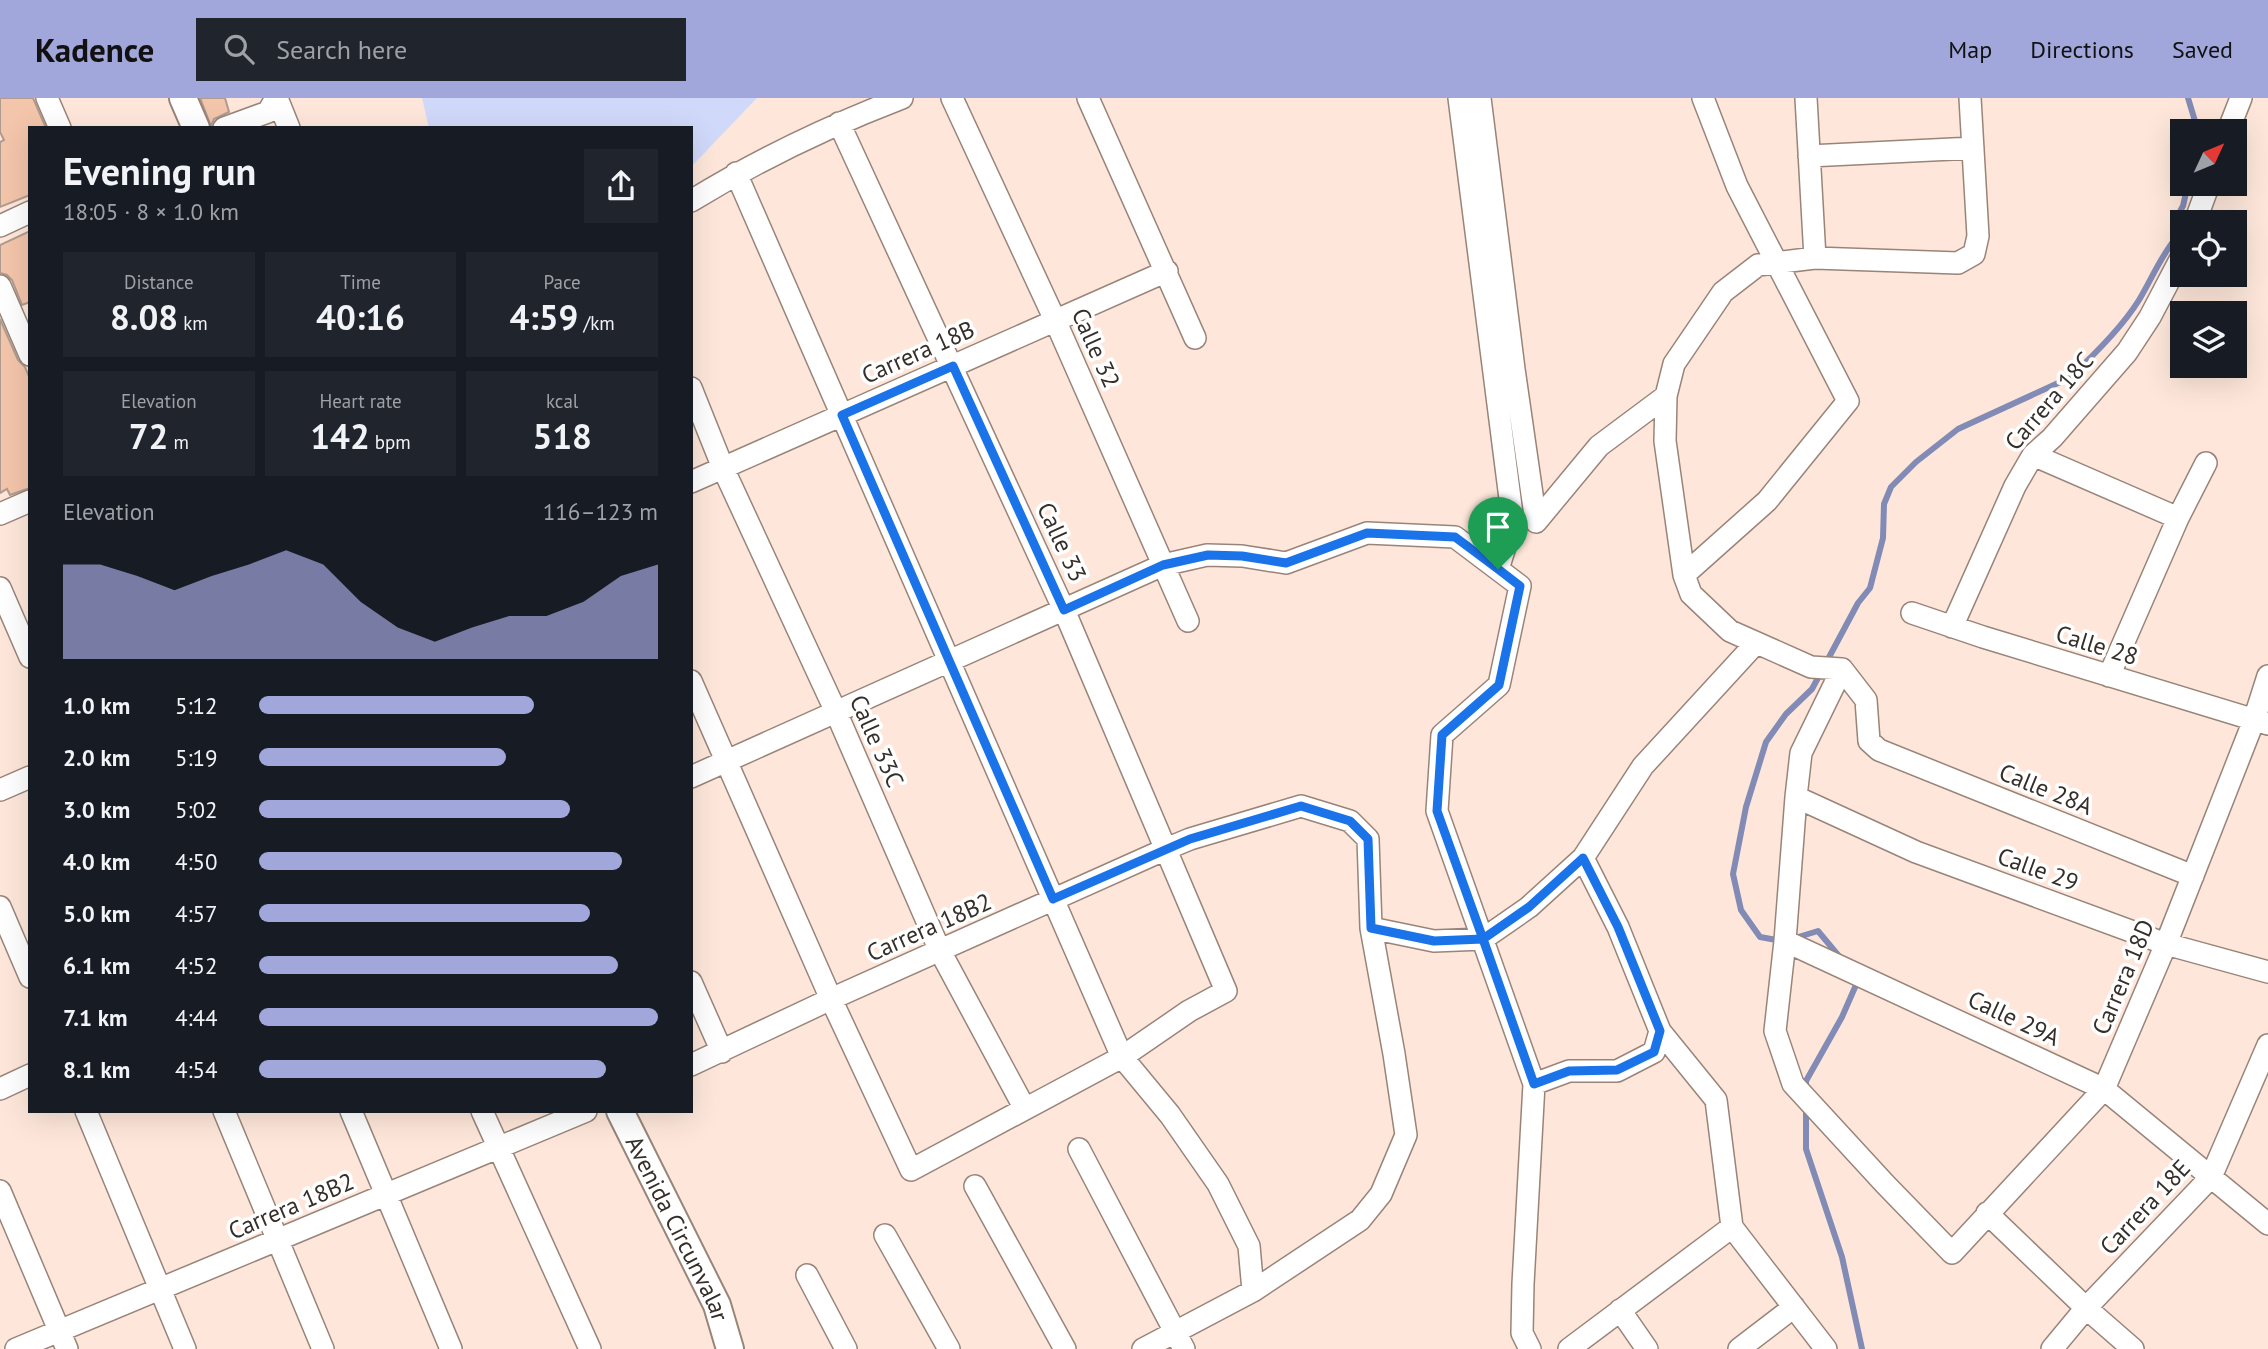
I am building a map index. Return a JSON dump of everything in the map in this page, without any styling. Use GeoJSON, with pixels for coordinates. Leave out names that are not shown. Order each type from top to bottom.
{"type":"FeatureCollection","features":[{"type":"Feature","properties":{"kind":"main road"},"geometry":{"type":"LineString","coordinates":[[183,98],[195,126]]}},
{"type":"Feature","properties":{"kind":"main road","name":"Avenida Circunvalar"},"geometry":{"type":"LineString","coordinates":[[621,1113],[717,1305],[730,1349]]}},
{"type":"Feature","properties":{"kind":"street"},"geometry":{"type":"LineString","coordinates":[[47,98],[59,126]]}},
{"type":"Feature","properties":{"kind":"street"},"geometry":{"type":"LineString","coordinates":[[230,126],[268,112],[276,98]]}},
{"type":"Feature","properties":{"kind":"street"},"geometry":{"type":"LineString","coordinates":[[276,98],[288,126]]}},
{"type":"Feature","properties":{"kind":"street"},"geometry":{"type":"LineString","coordinates":[[693,200],[736,173],[839,123],[867,105],[902,98]]}},
{"type":"Feature","properties":{"kind":"street","name":"Calle 32"},"geometry":{"type":"LineString","coordinates":[[952,98],[1055,320],[1188,621]]}},
{"type":"Feature","properties":{"kind":"street"},"geometry":{"type":"LineString","coordinates":[[1088,98],[1195,338]]}},
{"type":"Feature","properties":{"kind":"street"},"geometry":{"type":"LineString","coordinates":[[1458,98],[1513,522],[1498,569]]}},
{"type":"Feature","properties":{"kind":"street"},"geometry":{"type":"LineString","coordinates":[[1480,98],[1536,522],[1599,446],[1666,396]]}},
{"type":"Feature","properties":{"kind":"street"},"geometry":{"type":"LineString","coordinates":[[1684,575],[1767,501],[1848,401],[1737,186],[1703,98]]}},
{"type":"Feature","properties":{"kind":"street"},"geometry":{"type":"LineString","coordinates":[[1806,98],[1815,258]]}},
{"type":"Feature","properties":{"kind":"street"},"geometry":{"type":"LineString","coordinates":[[1785,941],[1801,753],[1842,669],[1811,667],[1730,631],[1691,594],[1684,575],[1665,440],[1666,396],[1674,364],[1723,292],[1758,265],[1815,258],[1958,263],[1974,254],[1978,236],[1970,98]]}},
{"type":"Feature","properties":{"kind":"street"},"geometry":{"type":"LineString","coordinates":[[2233,119],[2241,98]]}},
{"type":"Feature","properties":{"kind":"street","name":"Calle 33"},"geometry":{"type":"LineString","coordinates":[[839,123],[1064,610],[1226,990],[1189,1011],[1122,1057]]}},
{"type":"Feature","properties":{"kind":"street"},"geometry":{"type":"LineString","coordinates":[[1809,156],[1973,148]]}},
{"type":"Feature","properties":{"kind":"street"},"geometry":{"type":"LineString","coordinates":[[736,173],[1122,1057],[1170,1115],[1218,1184],[1249,1246],[1253,1291]]}},
{"type":"Feature","properties":{"kind":"street"},"geometry":{"type":"LineString","coordinates":[[0,226],[28,213]]}},
{"type":"Feature","properties":{"kind":"street","name":"Carrera 18B"},"geometry":{"type":"LineString","coordinates":[[693,481],[1167,271]]}},
{"type":"Feature","properties":{"kind":"street","name":"Carrera 18C"},"geometry":{"type":"LineString","coordinates":[[1952,626],[2015,486],[2033,455],[2052,438],[2127,352],[2170,279]]}},
{"type":"Feature","properties":{"kind":"street"},"geometry":{"type":"LineString","coordinates":[[0,286],[28,350]]}},
{"type":"Feature","properties":{"kind":"street","name":"Calle 33C"},"geometry":{"type":"LineString","coordinates":[[693,393],[723,468],[836,712],[940,951],[1024,1109]]}},
{"type":"Feature","properties":{"kind":"street"},"geometry":{"type":"LineString","coordinates":[[2033,455],[2178,518]]}},
{"type":"Feature","properties":{"kind":"street"},"geometry":{"type":"LineString","coordinates":[[2109,676],[2178,518],[2206,463]]}},
{"type":"Feature","properties":{"kind":"street"},"geometry":{"type":"LineString","coordinates":[[0,514],[28,502]]}},
{"type":"Feature","properties":{"kind":"street"},"geometry":{"type":"LineString","coordinates":[[693,776],[1163,565],[1208,555],[1242,556],[1286,563],[1367,533],[1455,537],[1520,586],[1499,685],[1442,735],[1437,811],[1534,1084],[1522,1333],[1530,1349]]}},
{"type":"Feature","properties":{"kind":"street"},"geometry":{"type":"LineString","coordinates":[[0,588],[28,652]]}},
{"type":"Feature","properties":{"kind":"street","name":"Calle 28"},"geometry":{"type":"LineString","coordinates":[[1912,613],[2261,722]]}},
{"type":"Feature","properties":{"kind":"street"},"geometry":{"type":"LineString","coordinates":[[1371,928],[1434,941],[1483,939],[1529,907],[1583,858],[1643,766],[1756,643]]}},
{"type":"Feature","properties":{"kind":"street","name":"Calle 28A"},"geometry":{"type":"LineString","coordinates":[[1842,669],[1866,701],[1870,741],[1879,750],[2193,876]]}},
{"type":"Feature","properties":{"kind":"street","name":"Carrera 18D"},"geometry":{"type":"LineString","coordinates":[[1785,941],[1775,1031],[1793,1084],[1952,1253],[2104,1089],[2261,722],[2268,676]]}},
{"type":"Feature","properties":{"kind":"street"},"geometry":{"type":"LineString","coordinates":[[693,685],[831,999],[911,1170],[1122,1057]]}},
{"type":"Feature","properties":{"kind":"street"},"geometry":{"type":"LineString","coordinates":[[0,790],[28,777]]}},
{"type":"Feature","properties":{"kind":"street","name":"Calle 29"},"geometry":{"type":"LineString","coordinates":[[1796,797],[1916,852],[2166,944],[2268,972]]}},
{"type":"Feature","properties":{"kind":"street","name":"Carrera 18B2"},"geometry":{"type":"LineString","coordinates":[[693,1064],[831,999],[1190,839],[1301,806],[1350,821],[1368,839],[1371,928],[1406,1135],[1381,1194],[1360,1220],[1179,1341],[1143,1349]]}},
{"type":"Feature","properties":{"kind":"street"},"geometry":{"type":"LineString","coordinates":[[1583,858],[1618,927],[1660,1031],[1716,1100],[1732,1227],[1826,1349]]}},
{"type":"Feature","properties":{"kind":"street"},"geometry":{"type":"LineString","coordinates":[[0,907],[28,972]]}},
{"type":"Feature","properties":{"kind":"street","name":"Calle 29A"},"geometry":{"type":"LineString","coordinates":[[1785,941],[2104,1089],[2268,1224]]}},
{"type":"Feature","properties":{"kind":"street"},"geometry":{"type":"LineString","coordinates":[[693,987],[722,1052]]}},
{"type":"Feature","properties":{"kind":"street"},"geometry":{"type":"LineString","coordinates":[[1534,1084],[1569,1071],[1617,1070],[1654,1052],[1660,1031]]}},
{"type":"Feature","properties":{"kind":"street","name":"Carrera 18E"},"geometry":{"type":"LineString","coordinates":[[2052,1349],[2086,1308],[2211,1177],[2268,1045]]}},
{"type":"Feature","properties":{"kind":"street"},"geometry":{"type":"LineString","coordinates":[[0,1089],[28,1076]]}},
{"type":"Feature","properties":{"kind":"street"},"geometry":{"type":"LineString","coordinates":[[87,1113],[185,1349]]}},
{"type":"Feature","properties":{"kind":"street"},"geometry":{"type":"LineString","coordinates":[[225,1113],[323,1349]]}},
{"type":"Feature","properties":{"kind":"street"},"geometry":{"type":"LineString","coordinates":[[352,1113],[451,1349]]}},
{"type":"Feature","properties":{"kind":"street"},"geometry":{"type":"LineString","coordinates":[[483,1113],[590,1349]]}},
{"type":"Feature","properties":{"kind":"street","name":"Carrera 18B2"},"geometry":{"type":"LineString","coordinates":[[16,1349],[63,1340],[160,1289],[581,1113]]}},
{"type":"Feature","properties":{"kind":"street"},"geometry":{"type":"LineString","coordinates":[[1079,1149],[1179,1341]]}},
{"type":"Feature","properties":{"kind":"street"},"geometry":{"type":"LineString","coordinates":[[975,1185],[1065,1349]]}},
{"type":"Feature","properties":{"kind":"street"},"geometry":{"type":"LineString","coordinates":[[0,1191],[63,1340]]}},
{"type":"Feature","properties":{"kind":"street"},"geometry":{"type":"LineString","coordinates":[[1987,1213],[2133,1349]]}},
{"type":"Feature","properties":{"kind":"street"},"geometry":{"type":"LineString","coordinates":[[1569,1349],[1732,1227]]}},
{"type":"Feature","properties":{"kind":"street"},"geometry":{"type":"LineString","coordinates":[[885,1235],[949,1349]]}},
{"type":"Feature","properties":{"kind":"street"},"geometry":{"type":"LineString","coordinates":[[807,1275],[846,1349]]}},
{"type":"Feature","properties":{"kind":"street"},"geometry":{"type":"LineString","coordinates":[[1739,1349],[1794,1307]]}},
{"type":"Feature","properties":{"kind":"street"},"geometry":{"type":"LineString","coordinates":[[1620,1310],[1647,1349]]}},
{"type":"Feature","properties":{"kind":"shaded area"},"geometry":{"type":"Polygon","coordinates":[[[422,98],[757,98],[693,165],[693,126],[429,126],[422,98]]]}},
{"type":"Feature","properties":{"kind":"building"},"geometry":{"type":"Polygon","coordinates":[[[0,98],[33,98],[45,126],[28,126],[28,196],[0,207],[0,142],[4,140],[0,132],[0,98]]]}},
{"type":"Feature","properties":{"kind":"building"},"geometry":{"type":"Polygon","coordinates":[[[200,98],[225,98],[229,112],[214,119],[211,126],[200,98]]]}},
{"type":"Feature","properties":{"kind":"building"},"geometry":{"type":"Polygon","coordinates":[[[28,232],[28,303],[22,305],[12,280],[0,273],[0,245],[28,232]]]}},
{"type":"Feature","properties":{"kind":"building"},"geometry":{"type":"Polygon","coordinates":[[[0,319],[18,360],[28,374],[28,489],[10,495],[7,489],[0,493],[0,319]]]}},
{"type":"Feature","properties":{"kind":"waterway"},"geometry":{"type":"LineString","coordinates":[[2188,98],[2194,119]]}},
{"type":"Feature","properties":{"kind":"waterway"},"geometry":{"type":"LineString","coordinates":[[1782,941],[1760,937],[1741,910],[1733,874],[1746,807],[1766,742],[1786,714],[1812,689],[1858,603],[1870,588],[1883,538],[1884,504],[1891,487],[1916,462],[1958,429],[2069,378],[2097,351],[2132,311],[2175,239],[2174,222],[2185,196]]}},
{"type":"Feature","properties":{"kind":"waterway"},"geometry":{"type":"LineString","coordinates":[[1795,938],[1818,931],[1843,961]]}},
{"type":"Feature","properties":{"kind":"waterway"},"geometry":{"type":"LineString","coordinates":[[1806,1089],[1806,1081],[1842,1017],[1856,985],[1853,979]]}},
{"type":"Feature","properties":{"kind":"waterway"},"geometry":{"type":"LineString","coordinates":[[1806,1106],[1806,1149],[1842,1257],[1862,1349]]}},
{"type":"Feature","properties":{"kind":"route"},"geometry":{"type":"LineString","coordinates":[[1498,569],[1455,537],[1367,533],[1286,563],[1242,556],[1208,555],[1163,565],[1064,610],[953,366],[842,415],[1053,899],[1190,839],[1301,806],[1350,821],[1368,839],[1371,928],[1434,941],[1483,939],[1534,1084],[1569,1071],[1617,1070],[1654,1052],[1660,1031],[1618,927],[1583,858],[1529,907],[1483,939],[1437,811],[1442,735],[1499,685],[1520,586],[1498,569]]}}]}
